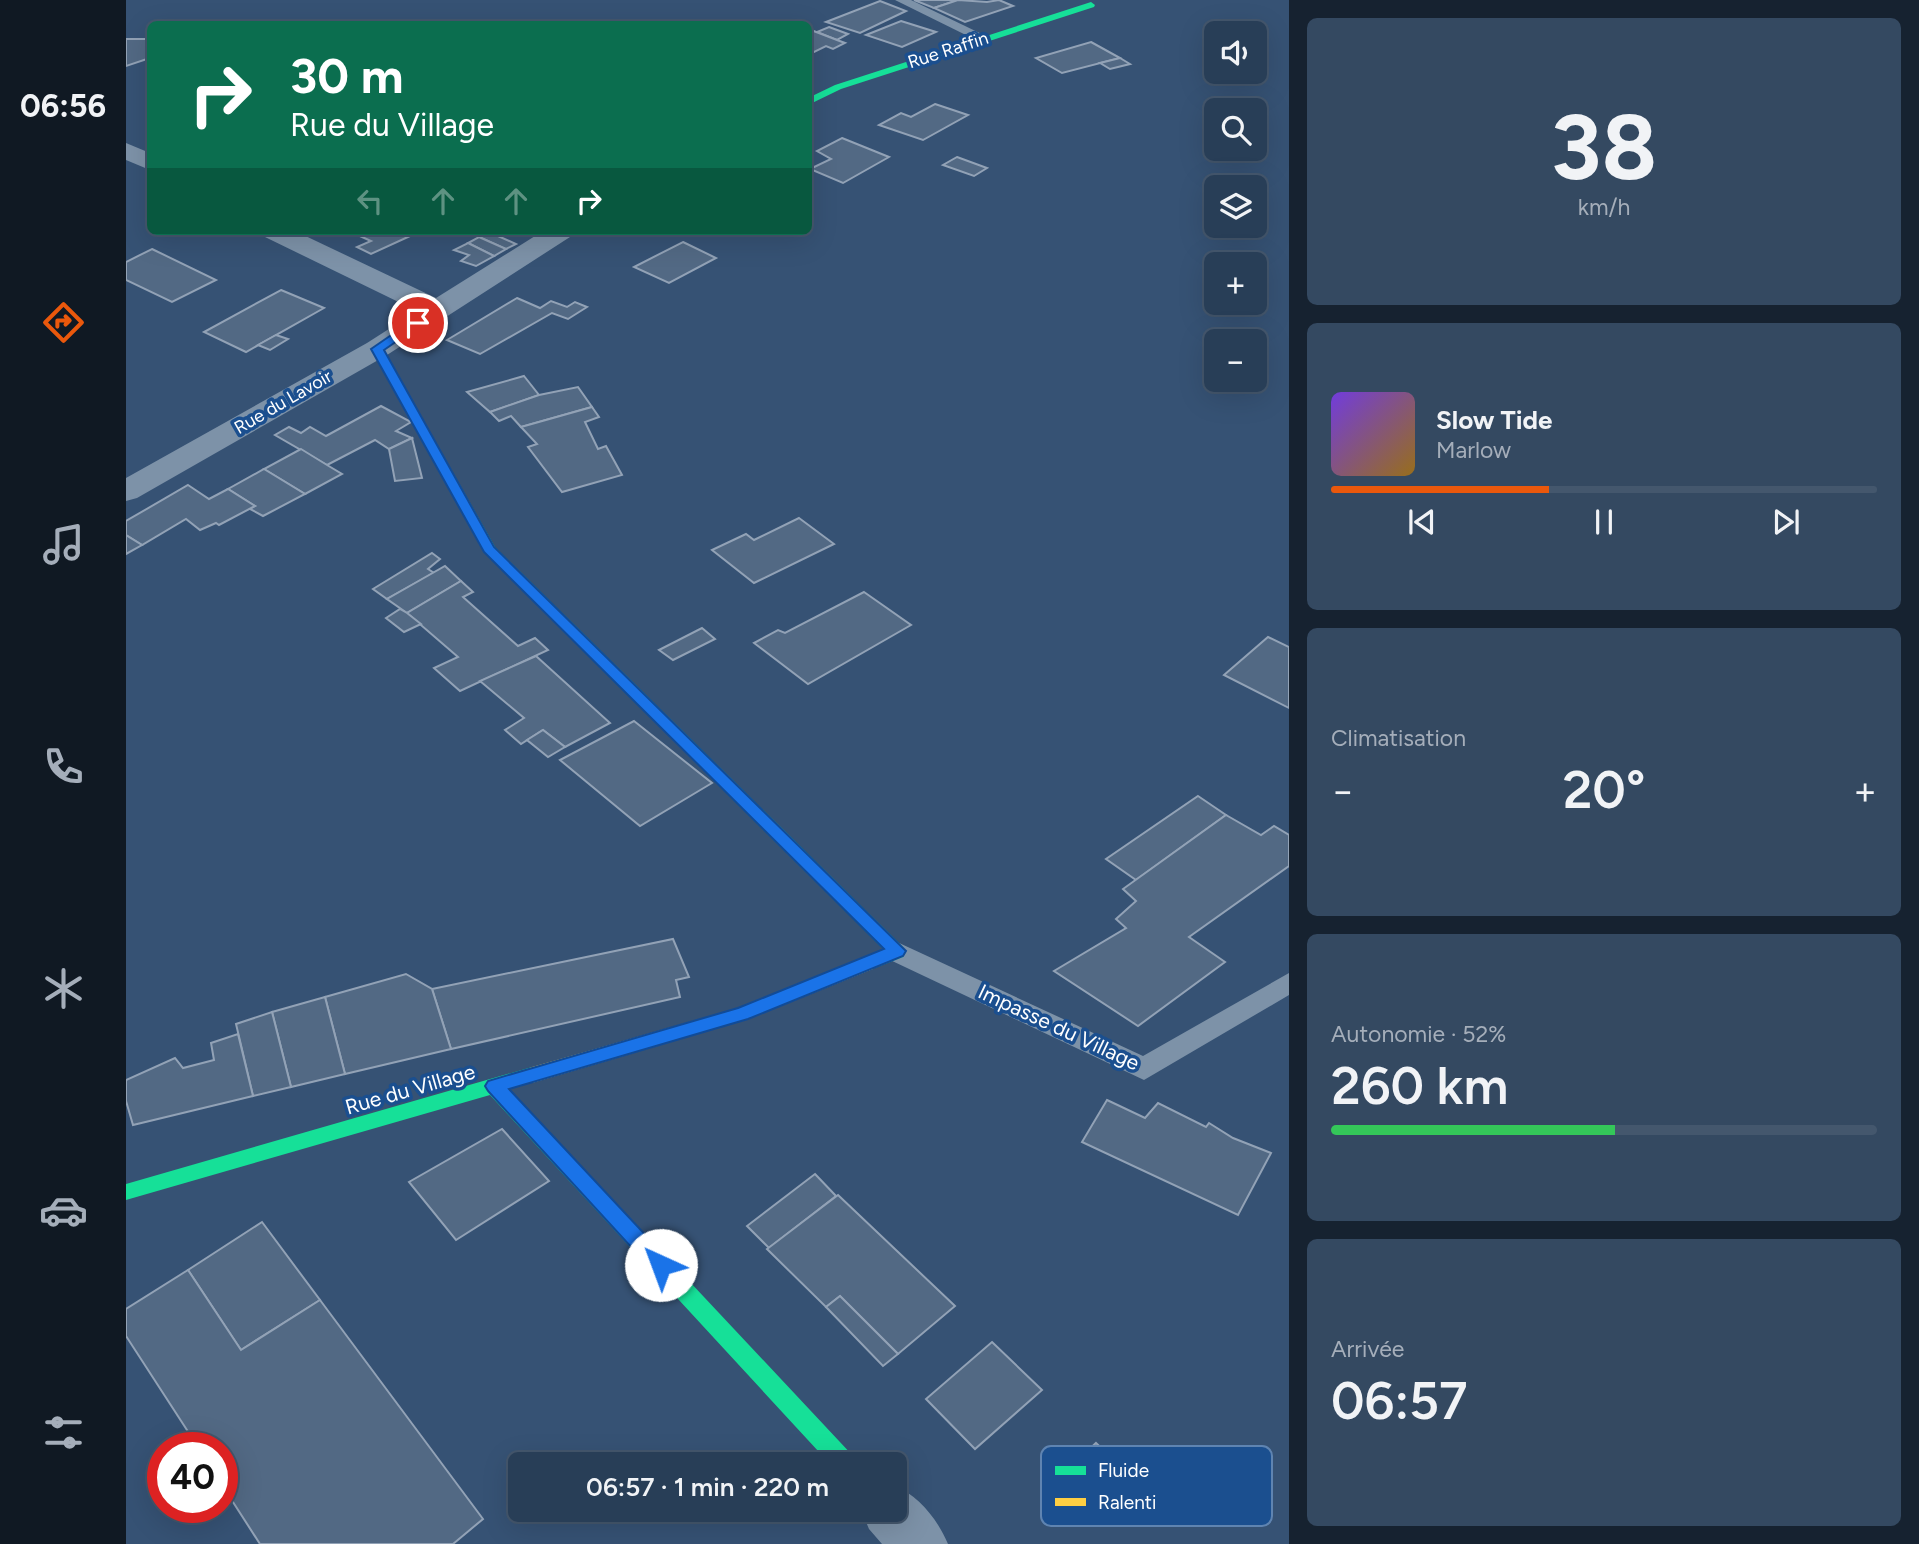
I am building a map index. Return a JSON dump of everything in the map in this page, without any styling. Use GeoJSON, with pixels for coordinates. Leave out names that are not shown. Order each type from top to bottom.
{"type":"FeatureCollection","features":[{"type":"Feature","properties":{"kind":"street","name":"Rue Raffin"},"geometry":{"type":"LineString","coordinates":[[812,100],[838,87],[982,38],[1091,5]]}},
{"type":"Feature","properties":{"kind":"street"},"geometry":{"type":"LineString","coordinates":[[126,149],[147,161]]}},
{"type":"Feature","properties":{"kind":"street"},"geometry":{"type":"LineString","coordinates":[[282,235],[438,310],[555,235]]}},
{"type":"Feature","properties":{"kind":"street","name":"Rue du Lavoir"},"geometry":{"type":"LineString","coordinates":[[126,491],[377,349],[438,310]]}},
{"type":"Feature","properties":{"kind":"street"},"geometry":{"type":"LineString","coordinates":[[377,349],[489,549],[897,951]]}},
{"type":"Feature","properties":{"kind":"street","name":"Rue du Village"},"geometry":{"type":"LineString","coordinates":[[126,1192],[742,1014],[897,951]]}},
{"type":"Feature","properties":{"kind":"street"},"geometry":{"type":"LineString","coordinates":[[494,1086],[834,1452]]}},
{"type":"Feature","properties":{"kind":"street"},"geometry":{"type":"LineString","coordinates":[[899,1522],[920,1544]]}},
{"type":"Feature","properties":{"kind":"lane"},"geometry":{"type":"LineString","coordinates":[[901,0],[982,38]]}},
{"type":"Feature","properties":{"kind":"lane","name":"Impasse du Village"},"geometry":{"type":"LineString","coordinates":[[897,951],[1144,1069],[1289,983]]}},
{"type":"Feature","properties":{"kind":"building"},"geometry":{"type":"Polygon","coordinates":[[[914,0],[958,0],[934,8],[914,0]]]}},
{"type":"Feature","properties":{"kind":"building"},"geometry":{"type":"Polygon","coordinates":[[[958,0],[999,0],[1013,6],[965,22],[934,8],[958,0]]]}},
{"type":"Feature","properties":{"kind":"building"},"geometry":{"type":"Polygon","coordinates":[[[880,1],[906,11],[860,33],[826,22],[880,1]]]}},
{"type":"Feature","properties":{"kind":"building"},"geometry":{"type":"Polygon","coordinates":[[[901,21],[936,32],[902,47],[866,35],[901,21]]]}},
{"type":"Feature","properties":{"kind":"building"},"geometry":{"type":"Polygon","coordinates":[[[829,27],[848,34],[837,40],[817,32],[829,27]]]}},
{"type":"Feature","properties":{"kind":"building"},"geometry":{"type":"Polygon","coordinates":[[[812,30],[845,43],[833,49],[826,46],[812,53],[812,30]]]}},
{"type":"Feature","properties":{"kind":"building"},"geometry":{"type":"Polygon","coordinates":[[[126,39],[147,39],[147,59],[126,66],[126,39]]]}},
{"type":"Feature","properties":{"kind":"building"},"geometry":{"type":"Polygon","coordinates":[[[1091,42],[1120,58],[1062,73],[1036,58],[1091,42]]]}},
{"type":"Feature","properties":{"kind":"building"},"geometry":{"type":"Polygon","coordinates":[[[1120,58],[1130,64],[1110,69],[1100,63],[1120,58]]]}},
{"type":"Feature","properties":{"kind":"building"},"geometry":{"type":"Polygon","coordinates":[[[935,104],[968,115],[923,140],[879,125],[901,113],[911,117],[935,104]]]}},
{"type":"Feature","properties":{"kind":"building"},"geometry":{"type":"Polygon","coordinates":[[[842,138],[889,157],[843,183],[812,170],[831,159],[817,151],[842,138]]]}},
{"type":"Feature","properties":{"kind":"building"},"geometry":{"type":"Polygon","coordinates":[[[957,157],[987,168],[974,176],[943,165],[957,157]]]}},
{"type":"Feature","properties":{"kind":"building"},"geometry":{"type":"Polygon","coordinates":[[[358,235],[412,235],[371,254],[357,247],[371,241],[358,235]]]}},
{"type":"Feature","properties":{"kind":"building"},"geometry":{"type":"Polygon","coordinates":[[[496,235],[516,244],[506,249],[479,237],[496,235]]]}},
{"type":"Feature","properties":{"kind":"building"},"geometry":{"type":"Polygon","coordinates":[[[479,237],[506,249],[494,256],[468,243],[479,237]]]}},
{"type":"Feature","properties":{"kind":"building"},"geometry":{"type":"Polygon","coordinates":[[[683,242],[716,258],[669,283],[634,267],[683,242]]]}},
{"type":"Feature","properties":{"kind":"building"},"geometry":{"type":"Polygon","coordinates":[[[468,243],[494,256],[476,266],[461,261],[469,255],[454,250],[468,243]]]}},
{"type":"Feature","properties":{"kind":"building"},"geometry":{"type":"Polygon","coordinates":[[[152,249],[216,280],[172,302],[126,280],[126,262],[152,249]]]}},
{"type":"Feature","properties":{"kind":"building"},"geometry":{"type":"Polygon","coordinates":[[[281,290],[324,308],[246,352],[204,332],[281,290]]]}},
{"type":"Feature","properties":{"kind":"building"},"geometry":{"type":"Polygon","coordinates":[[[517,298],[540,308],[551,301],[567,307],[575,302],[587,307],[568,319],[552,313],[480,354],[447,340],[517,298]]]}},
{"type":"Feature","properties":{"kind":"building"},"geometry":{"type":"Polygon","coordinates":[[[276,335],[288,339],[270,350],[258,345],[276,335]]]}},
{"type":"Feature","properties":{"kind":"building"},"geometry":{"type":"Polygon","coordinates":[[[524,376],[539,395],[490,412],[467,392],[524,376]]]}},
{"type":"Feature","properties":{"kind":"building"},"geometry":{"type":"Polygon","coordinates":[[[578,387],[592,407],[521,427],[511,416],[499,421],[490,412],[539,395],[578,387]]]}},
{"type":"Feature","properties":{"kind":"building"},"geometry":{"type":"Polygon","coordinates":[[[381,406],[411,422],[396,431],[412,438],[389,449],[375,440],[327,465],[275,435],[289,427],[301,433],[310,427],[326,436],[381,406]]]}},
{"type":"Feature","properties":{"kind":"building"},"geometry":{"type":"Polygon","coordinates":[[[592,407],[599,417],[585,422],[598,449],[606,446],[622,475],[562,492],[528,447],[537,444],[521,427],[592,407]]]}},
{"type":"Feature","properties":{"kind":"building"},"geometry":{"type":"Polygon","coordinates":[[[412,438],[422,478],[395,481],[389,449],[412,438]]]}},
{"type":"Feature","properties":{"kind":"building"},"geometry":{"type":"Polygon","coordinates":[[[301,449],[342,474],[305,494],[264,469],[301,449]]]}},
{"type":"Feature","properties":{"kind":"building"},"geometry":{"type":"Polygon","coordinates":[[[264,469],[305,494],[263,516],[250,509],[255,506],[228,489],[264,469]]]}},
{"type":"Feature","properties":{"kind":"building"},"geometry":{"type":"Polygon","coordinates":[[[188,485],[209,499],[228,489],[255,506],[219,525],[216,523],[200,530],[186,519],[142,545],[126,535],[126,521],[188,485]]]}},
{"type":"Feature","properties":{"kind":"building"},"geometry":{"type":"Polygon","coordinates":[[[799,518],[834,544],[754,583],[712,550],[746,534],[754,540],[799,518]]]}},
{"type":"Feature","properties":{"kind":"building"},"geometry":{"type":"Polygon","coordinates":[[[126,535],[142,545],[126,554],[126,535]]]}},
{"type":"Feature","properties":{"kind":"building"},"geometry":{"type":"Polygon","coordinates":[[[432,553],[440,559],[428,569],[434,573],[387,599],[373,589],[432,553]]]}},
{"type":"Feature","properties":{"kind":"building"},"geometry":{"type":"Polygon","coordinates":[[[445,566],[461,581],[407,613],[387,599],[445,566]]]}},
{"type":"Feature","properties":{"kind":"building"},"geometry":{"type":"Polygon","coordinates":[[[461,581],[473,592],[463,597],[518,646],[535,638],[548,650],[460,691],[434,668],[458,657],[407,613],[461,581]]]}},
{"type":"Feature","properties":{"kind":"building"},"geometry":{"type":"Polygon","coordinates":[[[864,592],[911,625],[808,684],[754,643],[778,630],[785,633],[864,592]]]}},
{"type":"Feature","properties":{"kind":"building"},"geometry":{"type":"Polygon","coordinates":[[[400,609],[421,624],[404,632],[386,618],[400,609]]]}},
{"type":"Feature","properties":{"kind":"building"},"geometry":{"type":"Polygon","coordinates":[[[702,628],[715,639],[673,660],[659,650],[702,628]]]}},
{"type":"Feature","properties":{"kind":"building"},"geometry":{"type":"Polygon","coordinates":[[[1268,637],[1289,647],[1289,708],[1224,675],[1268,637]]]}},
{"type":"Feature","properties":{"kind":"building"},"geometry":{"type":"Polygon","coordinates":[[[536,656],[610,723],[565,747],[543,730],[521,744],[505,730],[524,718],[480,681],[536,656]]]}},
{"type":"Feature","properties":{"kind":"building"},"geometry":{"type":"Polygon","coordinates":[[[634,721],[712,783],[640,826],[560,760],[634,721]]]}},
{"type":"Feature","properties":{"kind":"building"},"geometry":{"type":"Polygon","coordinates":[[[543,730],[565,747],[548,757],[527,740],[543,730]]]}},
{"type":"Feature","properties":{"kind":"building"},"geometry":{"type":"Polygon","coordinates":[[[1198,796],[1226,815],[1136,880],[1106,859],[1198,796]]]}},
{"type":"Feature","properties":{"kind":"building"},"geometry":{"type":"Polygon","coordinates":[[[1226,815],[1261,835],[1274,826],[1289,835],[1289,866],[1189,937],[1225,962],[1138,1026],[1054,971],[1126,928],[1116,919],[1136,901],[1123,889],[1226,815]]]}},
{"type":"Feature","properties":{"kind":"building"},"geometry":{"type":"Polygon","coordinates":[[[673,939],[689,977],[676,980],[680,997],[451,1049],[432,989],[673,939]]]}},
{"type":"Feature","properties":{"kind":"building"},"geometry":{"type":"Polygon","coordinates":[[[406,974],[432,989],[451,1049],[345,1074],[325,997],[406,974]]]}},
{"type":"Feature","properties":{"kind":"building"},"geometry":{"type":"Polygon","coordinates":[[[325,997],[345,1074],[291,1087],[272,1012],[325,997]]]}},
{"type":"Feature","properties":{"kind":"building"},"geometry":{"type":"Polygon","coordinates":[[[272,1012],[291,1087],[253,1096],[236,1024],[272,1012]]]}},
{"type":"Feature","properties":{"kind":"building"},"geometry":{"type":"Polygon","coordinates":[[[238,1034],[253,1096],[133,1125],[126,1101],[126,1080],[175,1058],[183,1068],[214,1060],[211,1043],[238,1034]]]}},
{"type":"Feature","properties":{"kind":"building"},"geometry":{"type":"Polygon","coordinates":[[[1107,1100],[1145,1118],[1158,1103],[1206,1127],[1209,1123],[1233,1138],[1271,1153],[1238,1215],[1082,1142],[1107,1100]]]}},
{"type":"Feature","properties":{"kind":"building"},"geometry":{"type":"Polygon","coordinates":[[[502,1129],[549,1181],[456,1240],[409,1182],[502,1129]]]}},
{"type":"Feature","properties":{"kind":"building"},"geometry":{"type":"Polygon","coordinates":[[[815,1174],[836,1196],[769,1248],[747,1226],[815,1174]]]}},
{"type":"Feature","properties":{"kind":"building"},"geometry":{"type":"Polygon","coordinates":[[[838,1195],[955,1306],[898,1354],[840,1296],[826,1307],[767,1249],[838,1195]]]}},
{"type":"Feature","properties":{"kind":"building"},"geometry":{"type":"Polygon","coordinates":[[[262,1222],[320,1300],[241,1350],[188,1270],[262,1222]]]}},
{"type":"Feature","properties":{"kind":"building"},"geometry":{"type":"Polygon","coordinates":[[[188,1270],[241,1350],[320,1300],[483,1519],[453,1544],[260,1544],[238,1510],[238,1432],[188,1432],[126,1336],[126,1309],[188,1270]]]}},
{"type":"Feature","properties":{"kind":"building"},"geometry":{"type":"Polygon","coordinates":[[[840,1296],[898,1354],[883,1366],[826,1307],[840,1296]]]}},
{"type":"Feature","properties":{"kind":"building"},"geometry":{"type":"Polygon","coordinates":[[[992,1342],[1042,1390],[975,1449],[926,1399],[992,1342]]]}},
{"type":"Feature","properties":{"kind":"traffic: fast"},"geometry":{"type":"LineString","coordinates":[[812,100],[838,87],[1091,5]]}},
{"type":"Feature","properties":{"kind":"traffic: fast"},"geometry":{"type":"LineString","coordinates":[[377,349],[489,549],[897,952],[867,964]]}},
{"type":"Feature","properties":{"kind":"traffic: fast"},"geometry":{"type":"LineString","coordinates":[[126,1192],[532,1075]]}},
{"type":"Feature","properties":{"kind":"traffic: fast"},"geometry":{"type":"LineString","coordinates":[[494,1086],[834,1452]]}},
{"type":"Feature","properties":{"kind":"traffic: slow"},"geometry":{"type":"LineString","coordinates":[[532,1075],[742,1014],[867,964]]}},
{"type":"Feature","properties":{"kind":"route"},"geometry":{"type":"LineString","coordinates":[[418,323],[377,349],[489,549],[897,951],[742,1014],[494,1086],[661,1265]]}}]}
